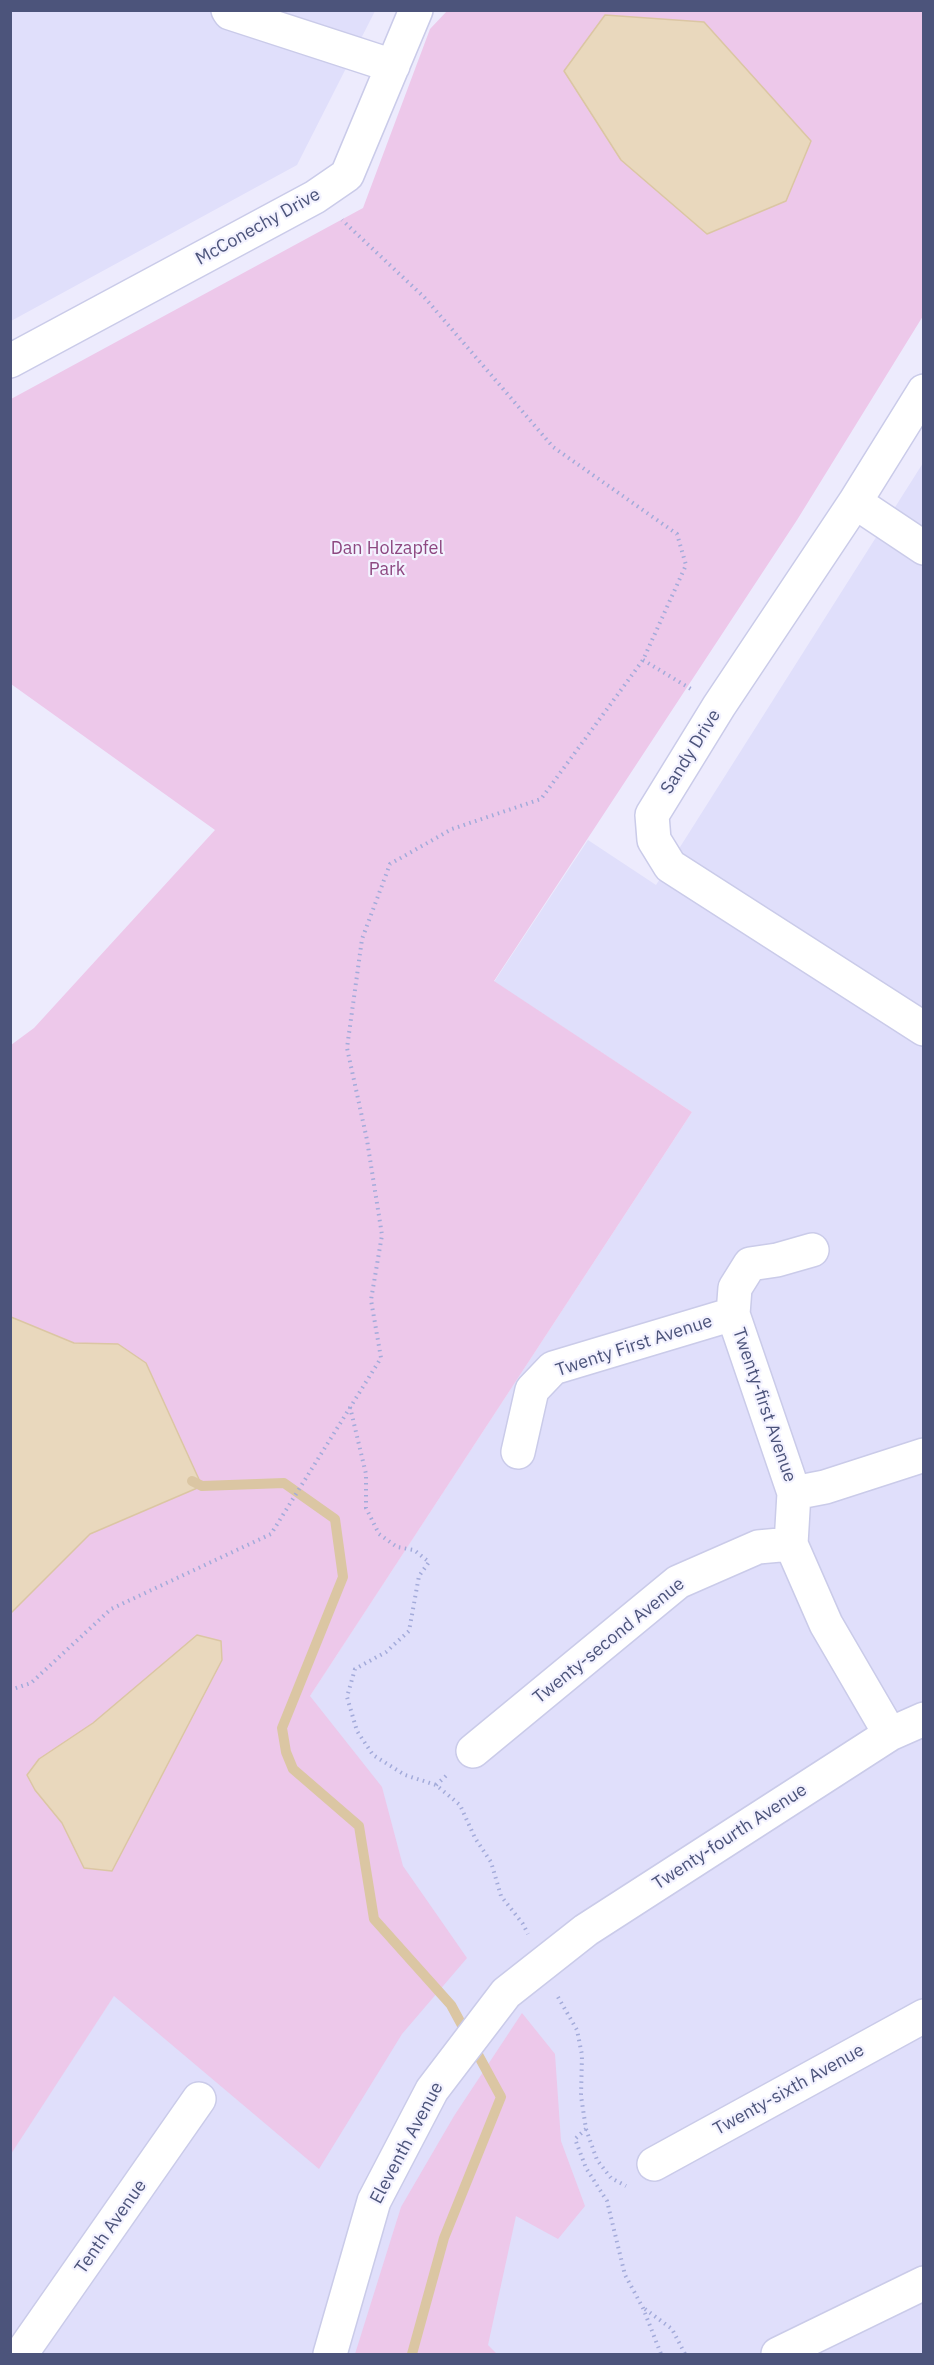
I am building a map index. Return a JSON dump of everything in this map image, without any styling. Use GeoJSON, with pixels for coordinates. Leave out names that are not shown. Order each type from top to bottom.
{"type":"FeatureCollection","features":[{"type":"Feature","properties":{"kind":"street"},"geometry":{"type":"LineString","coordinates":[[228,10],[230,13],[393,66]]}},
{"type":"Feature","properties":{"kind":"street","name":"McConechy Drive"},"geometry":{"type":"LineString","coordinates":[[10,361],[315,197],[347,175],[416,10]]}},
{"type":"Feature","properties":{"kind":"street","name":"Sandy Drive"},"geometry":{"type":"LineString","coordinates":[[924,391],[855,502],[719,706],[652,815],[654,840],[670,866],[924,1029]]}},
{"type":"Feature","properties":{"kind":"street"},"geometry":{"type":"LineString","coordinates":[[855,502],[924,548]]}},
{"type":"Feature","properties":{"kind":"street","name":"Twenty-first Avenue"},"geometry":{"type":"LineString","coordinates":[[812,1250],[777,1260],[750,1264],[735,1288],[733,1314],[794,1493],[791,1544],[826,1624],[890,1734]]}},
{"type":"Feature","properties":{"kind":"street","name":"Twenty First Avenue"},"geometry":{"type":"LineString","coordinates":[[518,1452],[532,1390],[553,1368],[733,1314]]}},
{"type":"Feature","properties":{"kind":"street"},"geometry":{"type":"LineString","coordinates":[[794,1493],[825,1487],[924,1455]]}},
{"type":"Feature","properties":{"kind":"street","name":"Twenty-second Avenue"},"geometry":{"type":"LineString","coordinates":[[473,1751],[678,1582],[758,1547],[791,1544]]}},
{"type":"Feature","properties":{"kind":"street","name":"Twenty-fourth Avenue"},"geometry":{"type":"LineString","coordinates":[[543,1964],[586,1930],[890,1734],[924,1719]]}},
{"type":"Feature","properties":{"kind":"street","name":"Eleventh Avenue"},"geometry":{"type":"LineString","coordinates":[[330,2355],[374,2201],[432,2090],[506,1993],[543,1964]]}},
{"type":"Feature","properties":{"kind":"street","name":"Twenty-sixth Avenue"},"geometry":{"type":"LineString","coordinates":[[654,2164],[924,2016]]}},
{"type":"Feature","properties":{"kind":"street","name":"Tenth Avenue"},"geometry":{"type":"LineString","coordinates":[[21,2355],[199,2099]]}},
{"type":"Feature","properties":{"kind":"street"},"geometry":{"type":"LineString","coordinates":[[778,2355],[924,2283]]}},
{"type":"Feature","properties":{"kind":"path"},"geometry":{"type":"LineString","coordinates":[[10,1690],[31,1683],[111,1609],[272,1533],[381,1358],[372,1300],[382,1235],[367,1140],[347,1048],[362,939],[390,864],[452,829],[541,799],[642,660],[686,565],[677,534],[553,447],[425,298],[355,231],[315,197]]}},
{"type":"Feature","properties":{"kind":"path"},"geometry":{"type":"LineString","coordinates":[[642,660],[719,706]]}},
{"type":"Feature","properties":{"kind":"path"},"geometry":{"type":"LineString","coordinates":[[350,1407],[366,1474],[366,1508],[379,1534],[397,1547],[414,1550],[429,1562],[419,1576],[409,1631],[386,1652],[355,1669],[347,1697],[357,1731],[373,1755],[405,1775],[436,1785],[460,1805],[474,1838],[491,1862],[501,1896],[523,1924],[563,2008],[577,2031],[582,2055],[581,2096],[586,2129],[597,2160],[611,2178],[628,2187],[654,2164]]}},
{"type":"Feature","properties":{"kind":"path"},"geometry":{"type":"LineString","coordinates":[[586,2129],[575,2139],[586,2168],[607,2201],[625,2275],[644,2308],[661,2355]]}},
{"type":"Feature","properties":{"kind":"path"},"geometry":{"type":"LineString","coordinates":[[644,2308],[672,2329],[686,2355]]}},
{"type":"Feature","properties":{"kind":"shaded area"},"geometry":{"type":"Polygon","coordinates":[[[11,11],[375,11],[297,165],[11,321],[11,11]]]}},
{"type":"Feature","properties":{"kind":"shaded area"},"geometry":{"type":"Polygon","coordinates":[[[605,15],[704,22],[811,141],[786,201],[707,234],[621,160],[564,71],[605,15]]]}},
{"type":"Feature","properties":{"kind":"shaded area"},"geometry":{"type":"Polygon","coordinates":[[[923,463],[923,2354],[11,2354],[10,2154],[692,1112],[494,982],[588,840],[656,885],[923,463]]]}},
{"type":"Feature","properties":{"kind":"shaded area"},"geometry":{"type":"Polygon","coordinates":[[[11,1317],[74,1343],[118,1344],[146,1363],[202,1486],[90,1534],[11,1613],[11,1317]]]}},
{"type":"Feature","properties":{"kind":"shaded area"},"geometry":{"type":"Polygon","coordinates":[[[197,1635],[221,1641],[222,1660],[112,1871],[84,1868],[62,1823],[35,1790],[27,1775],[39,1759],[93,1723],[197,1635]]]}},
{"type":"Feature","properties":{"kind":"green space","name":"Dan Holzapfel Park"},"geometry":{"type":"Polygon","coordinates":[[[447,11],[923,11],[923,316],[797,520],[494,981],[692,1112],[310,1696],[382,1787],[403,1866],[467,1958],[402,2034],[319,2169],[114,1996],[11,2154],[11,1045],[34,1028],[215,830],[11,684],[11,399],[363,208],[430,29],[447,11]]]}},
{"type":"Feature","properties":{"kind":"green space"},"geometry":{"type":"Polygon","coordinates":[[[522,2013],[555,2054],[561,2141],[585,2206],[558,2239],[516,2216],[488,2345],[497,2354],[355,2354],[401,2207],[454,2116],[522,2013]]]}},
{"type":"Feature","properties":{"kind":"waterway"},"geometry":{"type":"LineString","coordinates":[[192,1481],[202,1486],[284,1483],[335,1519],[343,1577],[282,1728],[286,1752],[293,1769],[359,1826],[374,1919],[451,2005],[501,2097],[444,2238],[412,2354]]}}]}
